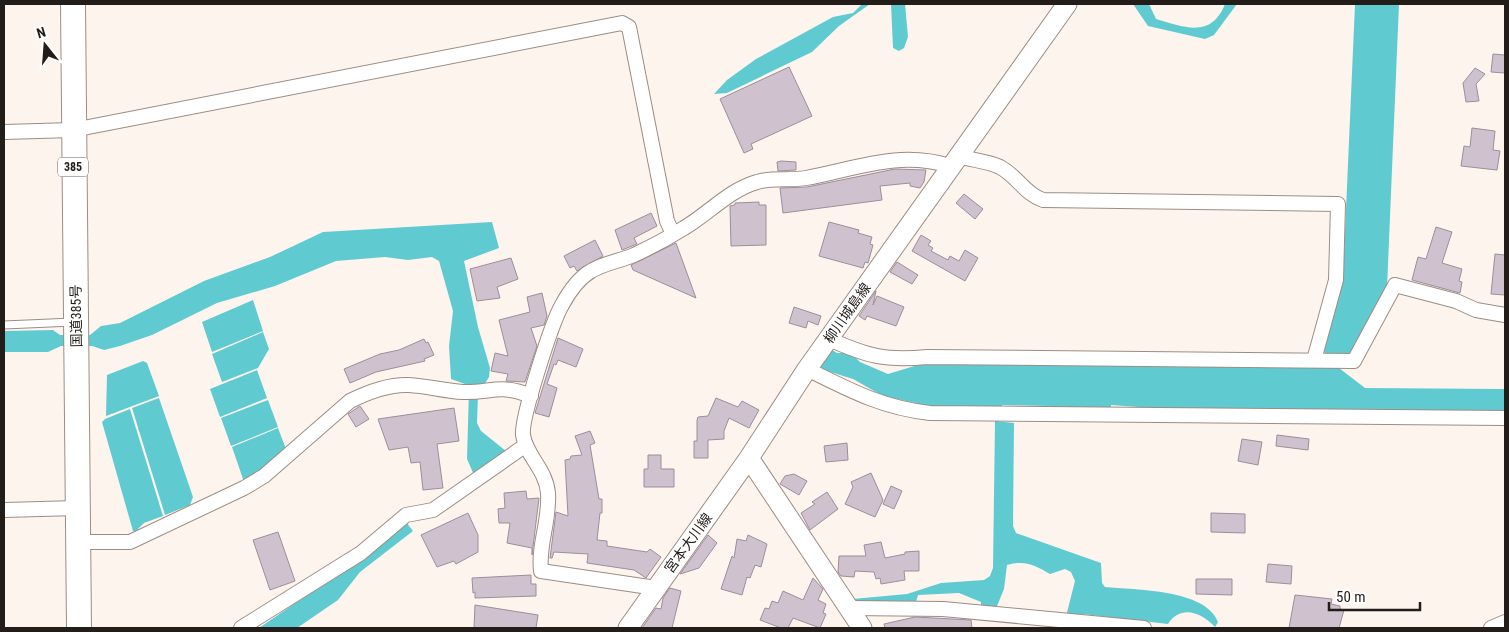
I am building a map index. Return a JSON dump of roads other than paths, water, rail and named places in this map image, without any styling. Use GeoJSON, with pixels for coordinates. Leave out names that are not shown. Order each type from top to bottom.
{"type":"FeatureCollection","features":[{"type":"Feature","properties":{"kind":"highway","name":"国道385号"},"geometry":{"type":"LineString","coordinates":[[73,4],[79,628]]}},
{"type":"Feature","properties":{"kind":"main road","name":"柳川城島線"},"geometry":{"type":"LineString","coordinates":[[749,458],[808,368],[1067,4]]}},
{"type":"Feature","properties":{"kind":"main road","name":"宮本大川線"},"geometry":{"type":"LineString","coordinates":[[628,628],[749,458]]}},
{"type":"Feature","properties":{"kind":"main road"},"geometry":{"type":"LineString","coordinates":[[749,458],[862,628]]}},
{"type":"Feature","properties":{"kind":"street"},"geometry":{"type":"LineString","coordinates":[[4,132],[73,130],[622,23],[629,27],[667,221],[673,234]]}},
{"type":"Feature","properties":{"kind":"street"},"geometry":{"type":"LineString","coordinates":[[656,588],[541,571],[540,558],[549,514],[548,491],[544,473],[526,445],[523,434],[531,396],[561,307],[581,279],[592,271],[634,255],[673,234],[721,201],[758,181],[805,178],[860,164],[902,160],[954,162],[999,167],[1011,175],[1032,196],[1043,200],[1338,204],[1336,280],[1314,360]]}},
{"type":"Feature","properties":{"kind":"street"},"geometry":{"type":"LineString","coordinates":[[829,339],[871,356],[894,359],[927,357],[1354,361],[1396,285],[1456,301],[1476,310],[1505,315]]}},
{"type":"Feature","properties":{"kind":"street"},"geometry":{"type":"LineString","coordinates":[[808,368],[866,398],[903,410],[930,413],[1505,418]]}},
{"type":"Feature","properties":{"kind":"street"},"geometry":{"type":"LineString","coordinates":[[78,542],[130,542],[244,488],[264,476],[350,401],[365,393],[408,385],[464,392],[501,388],[531,396]]}},
{"type":"Feature","properties":{"kind":"street"},"geometry":{"type":"LineString","coordinates":[[240,628],[361,553],[406,516],[433,510],[526,445]]}},
{"type":"Feature","properties":{"kind":"street"},"geometry":{"type":"LineString","coordinates":[[4,510],[77,508]]}},
{"type":"Feature","properties":{"kind":"street"},"geometry":{"type":"LineString","coordinates":[[850,608],[943,609],[1144,628]]}},
{"type":"Feature","properties":{"kind":"street"},"geometry":{"type":"LineString","coordinates":[[1491,628],[1505,622]]}},
{"type":"Feature","properties":{"kind":"lane"},"geometry":{"type":"LineString","coordinates":[[4,325],[76,335]]}},
{"type":"Feature","properties":{"kind":"water"},"geometry":{"type":"Polygon","coordinates":[[[862,4],[870,4],[839,26],[812,52],[727,93],[714,94],[727,80],[756,59],[833,17],[853,13],[862,4]]]}},
{"type":"Feature","properties":{"kind":"water"},"geometry":{"type":"Polygon","coordinates":[[[891,4],[905,4],[908,37],[904,48],[899,51],[893,48],[891,4]]]}},
{"type":"Feature","properties":{"kind":"water"},"geometry":{"type":"Polygon","coordinates":[[[1133,4],[1149,4],[1156,19],[1196,28],[1212,22],[1219,15],[1225,4],[1237,4],[1214,35],[1205,39],[1148,26],[1133,4]]]}},
{"type":"Feature","properties":{"kind":"water"},"geometry":{"type":"Polygon","coordinates":[[[1355,4],[1399,4],[1387,288],[1349,355],[1326,355],[1323,349],[1343,278],[1355,4]]]}},
{"type":"Feature","properties":{"kind":"water"},"geometry":{"type":"Polygon","coordinates":[[[492,222],[499,248],[464,261],[478,327],[490,368],[489,377],[478,395],[477,423],[481,431],[506,451],[474,475],[467,459],[469,389],[466,389],[465,384],[451,379],[449,346],[453,311],[439,261],[432,257],[408,260],[385,257],[336,261],[275,286],[217,303],[152,335],[104,350],[92,346],[61,346],[48,352],[4,352],[4,331],[53,330],[60,335],[90,335],[101,326],[120,323],[204,281],[270,257],[323,232],[492,222]]]}},
{"type":"Feature","properties":{"kind":"water"},"geometry":{"type":"Polygon","coordinates":[[[253,300],[263,331],[212,352],[202,322],[253,300]]]}},
{"type":"Feature","properties":{"kind":"water"},"geometry":{"type":"Polygon","coordinates":[[[263,332],[269,349],[258,368],[222,382],[212,354],[263,332]]]}},
{"type":"Feature","properties":{"kind":"water"},"geometry":{"type":"Polygon","coordinates":[[[832,350],[837,353],[851,353],[860,362],[888,374],[921,364],[1339,368],[1365,388],[1505,389],[1505,413],[1140,409],[1139,407],[1111,405],[1111,409],[1049,409],[1049,406],[1002,405],[1002,407],[934,407],[883,396],[853,379],[824,370],[820,367],[832,350]]]}},
{"type":"Feature","properties":{"kind":"water"},"geometry":{"type":"Polygon","coordinates":[[[143,361],[147,363],[159,396],[106,416],[107,375],[143,361]]]}},
{"type":"Feature","properties":{"kind":"water"},"geometry":{"type":"Polygon","coordinates":[[[257,370],[267,398],[220,417],[210,389],[257,370]]]}},
{"type":"Feature","properties":{"kind":"water"},"geometry":{"type":"Polygon","coordinates":[[[159,398],[193,497],[190,505],[165,515],[132,408],[159,398]]]}},
{"type":"Feature","properties":{"kind":"water"},"geometry":{"type":"Polygon","coordinates":[[[268,400],[278,427],[231,446],[221,418],[268,400]]]}},
{"type":"Feature","properties":{"kind":"water"},"geometry":{"type":"Polygon","coordinates":[[[130,409],[163,516],[144,523],[136,531],[133,531],[102,422],[130,409]]]}},
{"type":"Feature","properties":{"kind":"water"},"geometry":{"type":"Polygon","coordinates":[[[995,421],[1014,423],[1013,526],[1016,533],[1101,563],[1102,583],[1105,587],[1168,593],[1200,603],[1211,611],[1218,622],[1215,627],[1198,615],[1185,612],[1173,618],[1168,624],[1083,614],[1080,628],[1063,628],[1075,581],[1071,572],[1065,569],[1050,574],[1024,563],[1007,565],[1004,589],[997,606],[981,606],[981,602],[959,593],[918,595],[916,602],[909,601],[906,603],[853,602],[852,599],[907,594],[941,583],[984,580],[990,576],[993,568],[995,421]]]}},
{"type":"Feature","properties":{"kind":"water"},"geometry":{"type":"Polygon","coordinates":[[[278,428],[286,449],[244,482],[232,447],[278,428]]]}},
{"type":"Feature","properties":{"kind":"water"},"geometry":{"type":"Polygon","coordinates":[[[406,522],[413,531],[360,572],[338,600],[297,628],[259,628],[316,589],[351,568],[406,522]]]}}]}
